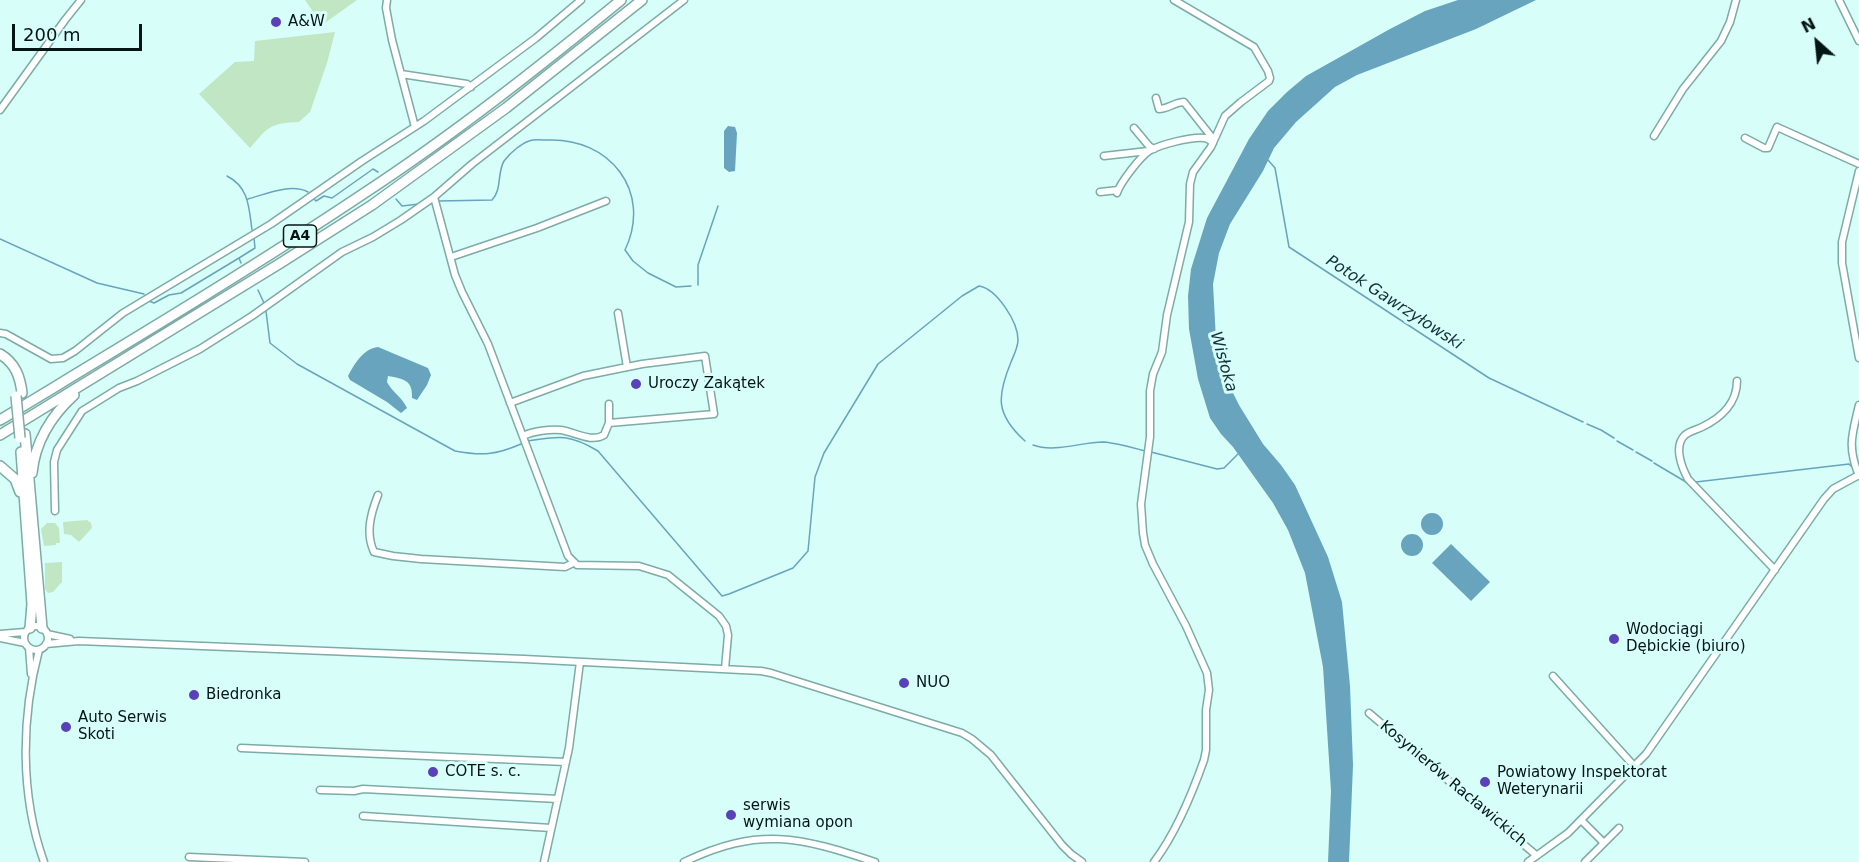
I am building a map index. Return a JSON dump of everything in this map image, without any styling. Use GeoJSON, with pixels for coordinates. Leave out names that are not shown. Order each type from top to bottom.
{"type":"FeatureCollection","features":[{"type":"Feature","properties":{"kind":"highway","name":"A4"},"geometry":{"type":"LineString","coordinates":[[0,417],[27,403],[281,248],[365,193],[517,84],[621,0]]}},
{"type":"Feature","properties":{"kind":"highway","name":"A4"},"geometry":{"type":"LineString","coordinates":[[0,435],[372,205],[548,76],[642,0]]}},
{"type":"Feature","properties":{"kind":"highway"},"geometry":{"type":"LineString","coordinates":[[0,354],[12,364],[17,372],[32,604],[28,630]]}},
{"type":"Feature","properties":{"kind":"highway"},"geometry":{"type":"LineString","coordinates":[[0,360],[12,374],[19,394]]}},
{"type":"Feature","properties":{"kind":"highway"},"geometry":{"type":"LineString","coordinates":[[31,493],[35,458],[49,423],[66,402],[100,374]]}},
{"type":"Feature","properties":{"kind":"highway"},"geometry":{"type":"LineString","coordinates":[[22,436],[31,493],[44,631]]}},
{"type":"Feature","properties":{"kind":"highway"},"geometry":{"type":"LineString","coordinates":[[0,466],[17,483],[25,512]]}},
{"type":"Feature","properties":{"kind":"street"},"geometry":{"type":"LineString","coordinates":[[0,110],[81,0]]}},
{"type":"Feature","properties":{"kind":"street"},"geometry":{"type":"LineString","coordinates":[[387,0],[388,21],[415,127]]}},
{"type":"Feature","properties":{"kind":"street"},"geometry":{"type":"LineString","coordinates":[[0,333],[6,334],[44,356],[55,359],[63,358],[86,343],[123,313],[271,224],[415,127],[536,38],[581,0]]}},
{"type":"Feature","properties":{"kind":"street"},"geometry":{"type":"LineString","coordinates":[[55,511],[54,462],[57,450],[82,411],[119,388],[200,349],[252,316],[342,252],[373,237],[434,197],[472,164],[684,0]]}},
{"type":"Feature","properties":{"kind":"street"},"geometry":{"type":"LineString","coordinates":[[1154,862],[1174,831],[1204,760],[1209,684],[1203,661],[1152,564],[1145,545],[1141,517],[1151,430],[1149,404],[1151,386],[1162,352],[1167,315],[1189,222],[1191,178],[1196,166],[1230,112],[1269,81],[1270,75],[1254,47],[1174,0]]}},
{"type":"Feature","properties":{"kind":"street"},"geometry":{"type":"LineString","coordinates":[[1654,136],[1683,89],[1721,41],[1730,22],[1736,0]]}},
{"type":"Feature","properties":{"kind":"street"},"geometry":{"type":"LineString","coordinates":[[1839,0],[1859,41]]}},
{"type":"Feature","properties":{"kind":"street"},"geometry":{"type":"LineString","coordinates":[[401,74],[466,84],[471,87]]}},
{"type":"Feature","properties":{"kind":"street"},"geometry":{"type":"LineString","coordinates":[[1156,98],[1160,109],[1184,102],[1213,142]]}},
{"type":"Feature","properties":{"kind":"street"},"geometry":{"type":"LineString","coordinates":[[1744,138],[1768,148],[1778,127],[1859,164]]}},
{"type":"Feature","properties":{"kind":"street"},"geometry":{"type":"LineString","coordinates":[[1134,128],[1151,150]]}},
{"type":"Feature","properties":{"kind":"street"},"geometry":{"type":"LineString","coordinates":[[1104,156],[1151,150],[1201,138],[1213,142]]}},
{"type":"Feature","properties":{"kind":"street"},"geometry":{"type":"LineString","coordinates":[[1100,192],[1118,192],[1151,150]]}},
{"type":"Feature","properties":{"kind":"street"},"geometry":{"type":"LineString","coordinates":[[1859,171],[1841,255],[1859,358]]}},
{"type":"Feature","properties":{"kind":"street"},"geometry":{"type":"LineString","coordinates":[[434,197],[462,292],[488,344],[565,550],[573,563],[581,566],[639,566],[668,575],[719,616],[726,626],[728,635],[725,669]]}},
{"type":"Feature","properties":{"kind":"street"},"geometry":{"type":"LineString","coordinates":[[451,257],[537,228],[606,201]]}},
{"type":"Feature","properties":{"kind":"street"},"geometry":{"type":"LineString","coordinates":[[618,313],[627,367]]}},
{"type":"Feature","properties":{"kind":"street"},"geometry":{"type":"LineString","coordinates":[[510,403],[583,376],[705,356],[714,414],[609,423]]}},
{"type":"Feature","properties":{"kind":"street"},"geometry":{"type":"LineString","coordinates":[[1737,381],[1733,400],[1725,411],[1716,419],[1682,438],[1679,448],[1682,467],[1691,482],[1775,570]]}},
{"type":"Feature","properties":{"kind":"street"},"geometry":{"type":"LineString","coordinates":[[523,436],[529,433],[558,430],[596,438],[604,435],[609,423],[609,404]]}},
{"type":"Feature","properties":{"kind":"street"},"geometry":{"type":"LineString","coordinates":[[1859,405],[1851,442],[1853,459],[1859,475]]}},
{"type":"Feature","properties":{"kind":"street","name":"Kosynierów Racławickich"},"geometry":{"type":"LineString","coordinates":[[1528,862],[1568,832],[1635,767],[1656,741],[1829,494],[1840,484],[1859,475]]}},
{"type":"Feature","properties":{"kind":"street"},"geometry":{"type":"LineString","coordinates":[[378,495],[369,530],[370,543],[374,552],[421,559],[565,567],[573,563]]}},
{"type":"Feature","properties":{"kind":"street"},"geometry":{"type":"LineString","coordinates":[[0,636],[36,626],[44,631],[79,641]]}},
{"type":"Feature","properties":{"kind":"street"},"geometry":{"type":"LineString","coordinates":[[28,630],[27,645],[31,681]]}},
{"type":"Feature","properties":{"kind":"street"},"geometry":{"type":"LineString","coordinates":[[44,631],[46,644]]}},
{"type":"Feature","properties":{"kind":"street"},"geometry":{"type":"LineString","coordinates":[[0,636],[39,650]]}},
{"type":"Feature","properties":{"kind":"street"},"geometry":{"type":"LineString","coordinates":[[44,862],[34,828],[27,776],[26,746],[31,681],[39,650],[46,644],[79,641],[761,671],[962,733],[991,755],[1062,845],[1083,862]]}},
{"type":"Feature","properties":{"kind":"street"},"geometry":{"type":"LineString","coordinates":[[544,862],[574,722],[580,662]]}},
{"type":"Feature","properties":{"kind":"street"},"geometry":{"type":"LineString","coordinates":[[1553,676],[1635,767]]}},
{"type":"Feature","properties":{"kind":"street","name":"Kosynierów Racławickich"},"geometry":{"type":"LineString","coordinates":[[1369,713],[1536,855]]}},
{"type":"Feature","properties":{"kind":"street"},"geometry":{"type":"LineString","coordinates":[[241,748],[566,762]]}},
{"type":"Feature","properties":{"kind":"street"},"geometry":{"type":"LineString","coordinates":[[320,790],[363,789],[558,799]]}},
{"type":"Feature","properties":{"kind":"street"},"geometry":{"type":"LineString","coordinates":[[363,816],[551,828]]}},
{"type":"Feature","properties":{"kind":"street"},"geometry":{"type":"LineString","coordinates":[[1581,820],[1603,843]]}},
{"type":"Feature","properties":{"kind":"street"},"geometry":{"type":"LineString","coordinates":[[1585,862],[1619,828]]}},
{"type":"Feature","properties":{"kind":"street"},"geometry":{"type":"LineString","coordinates":[[684,862],[734,842],[775,838],[823,846],[875,862]]}},
{"type":"Feature","properties":{"kind":"street"},"geometry":{"type":"LineString","coordinates":[[189,857],[305,862]]}},
{"type":"Feature","properties":{"kind":"green space"},"geometry":{"type":"Polygon","coordinates":[[[305,0],[357,0],[322,25],[305,0]]]}},
{"type":"Feature","properties":{"kind":"green space"},"geometry":{"type":"Polygon","coordinates":[[[335,32],[310,112],[299,122],[270,127],[250,148],[199,94],[235,62],[254,61],[255,41],[335,32]]]}},
{"type":"Feature","properties":{"kind":"green space"},"geometry":{"type":"Polygon","coordinates":[[[87,520],[91,523],[92,528],[79,542],[71,535],[64,534],[63,522],[87,520]]]}},
{"type":"Feature","properties":{"kind":"green space"},"geometry":{"type":"Polygon","coordinates":[[[47,523],[55,523],[59,528],[60,543],[44,546],[41,529],[47,523]]]}},
{"type":"Feature","properties":{"kind":"green space"},"geometry":{"type":"Polygon","coordinates":[[[62,562],[62,582],[53,592],[48,593],[45,589],[45,563],[62,562]]]}},
{"type":"Feature","properties":{"kind":"water"},"geometry":{"type":"Polygon","coordinates":[[[1458,0],[1536,0],[1476,29],[1357,75],[1335,87],[1296,122],[1274,148],[1263,171],[1230,224],[1219,253],[1213,284],[1216,340],[1223,373],[1263,444],[1295,485],[1328,557],[1342,602],[1350,686],[1353,765],[1349,862],[1328,862],[1331,791],[1323,667],[1305,573],[1288,530],[1273,503],[1210,418],[1198,379],[1189,329],[1188,296],[1191,269],[1207,218],[1249,139],[1268,111],[1306,76],[1425,11],[1458,0]]]}},
{"type":"Feature","properties":{"kind":"water"},"geometry":{"type":"Polygon","coordinates":[[[728,126],[735,127],[737,133],[735,171],[729,172],[724,168],[724,131],[728,126]]]}},
{"type":"Feature","properties":{"kind":"water"},"geometry":{"type":"Polygon","coordinates":[[[378,347],[428,368],[431,375],[417,400],[412,398],[411,387],[406,381],[388,376],[389,386],[407,408],[401,413],[350,380],[348,376],[364,354],[378,347]]]}},
{"type":"Feature","properties":{"kind":"water"},"geometry":{"type":"Polygon","coordinates":[[[1428,513],[1436,513],[1443,520],[1443,528],[1436,535],[1428,535],[1421,528],[1421,520],[1428,513]]]}},
{"type":"Feature","properties":{"kind":"water"},"geometry":{"type":"Polygon","coordinates":[[[1408,534],[1416,534],[1423,541],[1423,549],[1416,556],[1408,556],[1401,549],[1401,541],[1408,534]]]}},
{"type":"Feature","properties":{"kind":"water"},"geometry":{"type":"Polygon","coordinates":[[[1451,544],[1490,582],[1471,601],[1432,563],[1451,544]]]}},
{"type":"Feature","properties":{"kind":"waterway"},"geometry":{"type":"LineString","coordinates":[[438,201],[492,200],[497,191],[504,161],[515,149],[533,140],[569,141],[589,148],[606,158],[620,172],[629,188],[633,207],[632,228],[625,250],[633,261],[648,273],[676,287],[691,286]]}},
{"type":"Feature","properties":{"kind":"waterway","name":"Potok Gawrzyłowski"},"geometry":{"type":"LineString","coordinates":[[1268,160],[1275,168],[1289,247],[1489,378],[1583,422]]}},
{"type":"Feature","properties":{"kind":"waterway"},"geometry":{"type":"LineString","coordinates":[[314,199],[316,201],[324,196],[332,198],[373,169],[378,172]]}},
{"type":"Feature","properties":{"kind":"waterway"},"geometry":{"type":"LineString","coordinates":[[227,176],[244,192],[249,206],[252,230]]}},
{"type":"Feature","properties":{"kind":"waterway"},"geometry":{"type":"LineString","coordinates":[[248,199],[286,189],[308,192]]}},
{"type":"Feature","properties":{"kind":"waterway"},"geometry":{"type":"LineString","coordinates":[[396,199],[402,206],[419,204]]}},
{"type":"Feature","properties":{"kind":"waterway"},"geometry":{"type":"LineString","coordinates":[[698,285],[698,265],[718,206]]}},
{"type":"Feature","properties":{"kind":"waterway"},"geometry":{"type":"LineString","coordinates":[[241,263],[239,258],[255,248],[254,238]]}},
{"type":"Feature","properties":{"kind":"waterway"},"geometry":{"type":"LineString","coordinates":[[0,239],[97,283],[144,294]]}},
{"type":"Feature","properties":{"kind":"waterway"},"geometry":{"type":"LineString","coordinates":[[149,301],[154,303],[169,295],[181,293],[239,258]]}},
{"type":"Feature","properties":{"kind":"waterway"},"geometry":{"type":"LineString","coordinates":[[528,441],[548,438],[572,439],[598,451],[722,596],[793,568],[808,551],[815,477],[824,453],[878,364],[962,296],[979,286],[993,293],[1005,307],[1017,333],[1017,345],[1001,395],[1008,422],[1025,441]]}},
{"type":"Feature","properties":{"kind":"waterway"},"geometry":{"type":"LineString","coordinates":[[258,290],[264,303]]}},
{"type":"Feature","properties":{"kind":"waterway"},"geometry":{"type":"LineString","coordinates":[[266,311],[270,343],[297,364],[455,451],[489,454],[521,444]]}},
{"type":"Feature","properties":{"kind":"waterway","name":"Potok Gawrzyłowski"},"geometry":{"type":"LineString","coordinates":[[1587,424],[1614,438]]}},
{"type":"Feature","properties":{"kind":"waterway","name":"Potok Gawrzyłowski"},"geometry":{"type":"LineString","coordinates":[[1617,441],[1633,450]]}},
{"type":"Feature","properties":{"kind":"waterway"},"geometry":{"type":"LineString","coordinates":[[1033,445],[1059,448],[1103,442],[1145,451]]}},
{"type":"Feature","properties":{"kind":"waterway"},"geometry":{"type":"LineString","coordinates":[[1151,452],[1217,469],[1224,468],[1238,454]]}},
{"type":"Feature","properties":{"kind":"waterway","name":"Potok Gawrzyłowski"},"geometry":{"type":"LineString","coordinates":[[1636,452],[1652,461]]}},
{"type":"Feature","properties":{"kind":"waterway","name":"Potok Gawrzyłowski"},"geometry":{"type":"LineString","coordinates":[[1654,463],[1686,482]]}},
{"type":"Feature","properties":{"kind":"waterway","name":"Potok Gawrzyłowski"},"geometry":{"type":"LineString","coordinates":[[1696,482],[1849,464],[1851,466]]}},
{"type":"Feature","properties":{"kind":"place","name":"A&W"},"geometry":{"type":"Point","coordinates":[276,22]}},
{"type":"Feature","properties":{"kind":"place","name":"Uroczy Zakątek"},"geometry":{"type":"Point","coordinates":[636,384]}},
{"type":"Feature","properties":{"kind":"place","name":"Wodociągi Dębickie (biuro)"},"geometry":{"type":"Point","coordinates":[1614,639]}},
{"type":"Feature","properties":{"kind":"place","name":"NUO"},"geometry":{"type":"Point","coordinates":[904,683]}},
{"type":"Feature","properties":{"kind":"place","name":"Biedronka"},"geometry":{"type":"Point","coordinates":[194,695]}},
{"type":"Feature","properties":{"kind":"place","name":"Auto Serwis Skoti"},"geometry":{"type":"Point","coordinates":[66,727]}},
{"type":"Feature","properties":{"kind":"place","name":"COTE s. c."},"geometry":{"type":"Point","coordinates":[433,772]}},
{"type":"Feature","properties":{"kind":"place","name":"Powiatowy Inspektorat Weterynarii"},"geometry":{"type":"Point","coordinates":[1485,782]}},
{"type":"Feature","properties":{"kind":"place","name":"serwis wymiana opon"},"geometry":{"type":"Point","coordinates":[731,815]}},
{"type":"Feature","properties":{"kind":"water label","name":"Wisłoka"},"geometry":{"type":"Point","coordinates":[1223,362]}}]}
